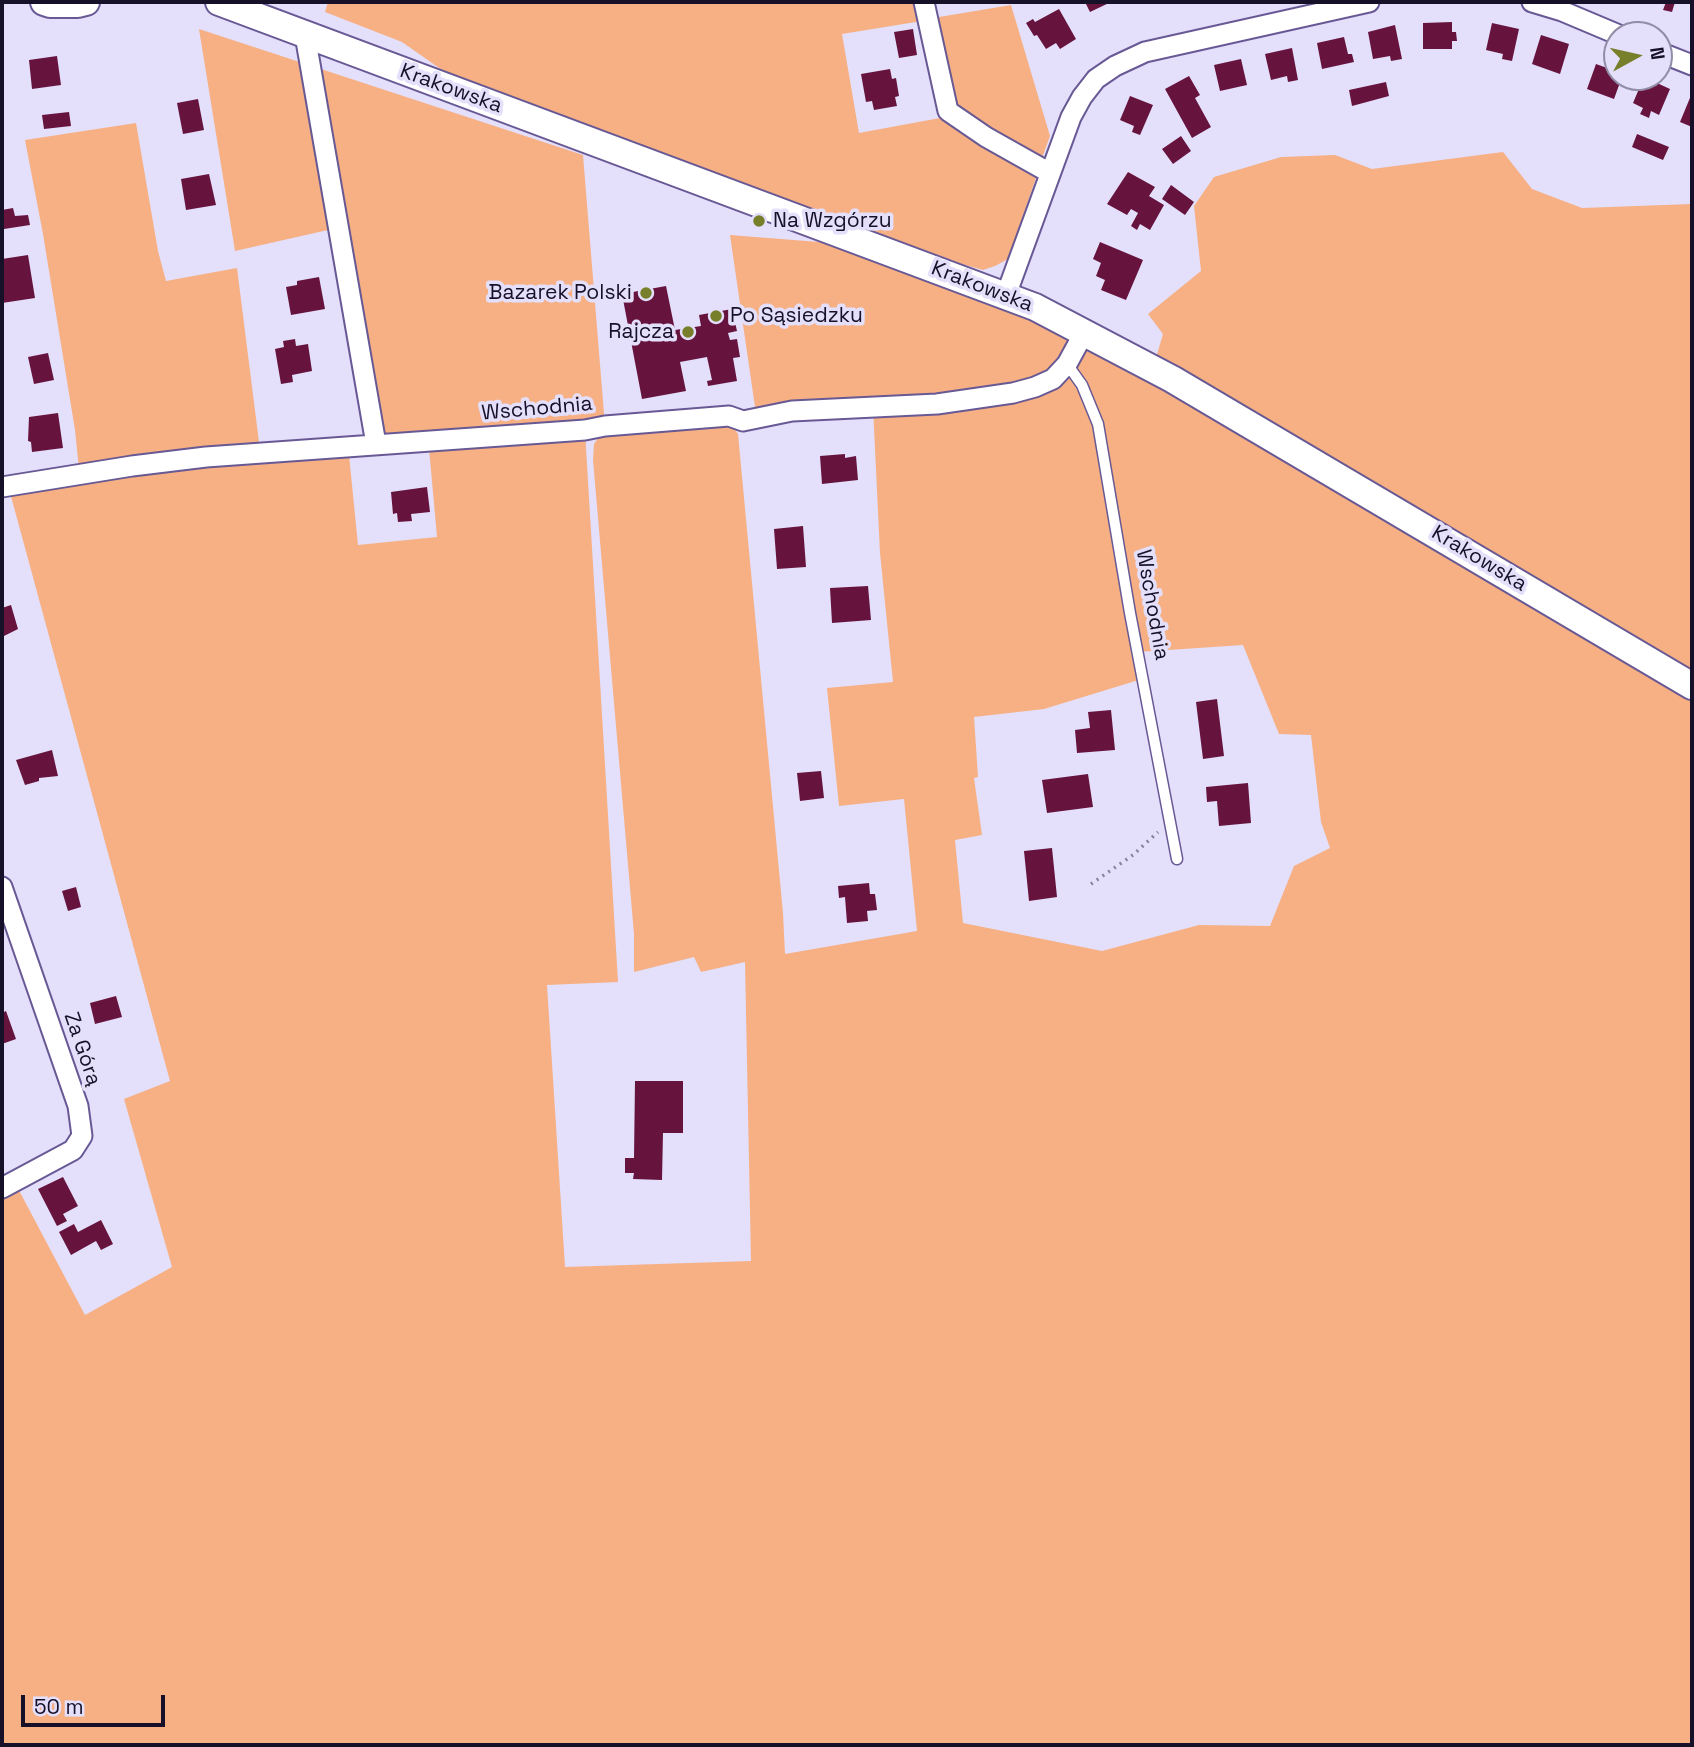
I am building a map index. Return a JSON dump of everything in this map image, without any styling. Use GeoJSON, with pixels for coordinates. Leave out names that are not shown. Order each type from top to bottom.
{"type":"FeatureCollection","features":[{"type":"Feature","properties":{"kind":"main road"},"geometry":{"type":"LineString","coordinates":[[44,2],[86,2]]}},
{"type":"Feature","properties":{"kind":"main road","name":"Krakowska"},"geometry":{"type":"LineString","coordinates":[[219,2],[1006,295],[1085,331],[1172,379],[1692,686]]}},
{"type":"Feature","properties":{"kind":"street"},"geometry":{"type":"LineString","coordinates":[[924,2],[948,111],[986,137],[1050,173]]}},
{"type":"Feature","properties":{"kind":"street"},"geometry":{"type":"LineString","coordinates":[[1006,295],[1070,117],[1096,79],[1115,66],[1145,52],[1369,2]]}},
{"type":"Feature","properties":{"kind":"street"},"geometry":{"type":"LineString","coordinates":[[1532,2],[1564,7],[1603,27]]}},
{"type":"Feature","properties":{"kind":"street"},"geometry":{"type":"LineString","coordinates":[[305,35],[376,444]]}},
{"type":"Feature","properties":{"kind":"street"},"geometry":{"type":"LineString","coordinates":[[1673,57],[1692,65]]}},
{"type":"Feature","properties":{"kind":"street","name":"Wschodnia"},"geometry":{"type":"LineString","coordinates":[[2,487],[193,458],[585,430],[730,416],[743,421],[792,411],[937,404],[1013,393],[1053,379],[1067,364],[1085,331]]}},
{"type":"Feature","properties":{"kind":"street","name":"Za Górą"},"geometry":{"type":"LineString","coordinates":[[2,887],[78,1106],[82,1136],[73,1150],[2,1188]]}},
{"type":"Feature","properties":{"kind":"lane","name":"Wschodnia"},"geometry":{"type":"LineString","coordinates":[[1067,364],[1082,385],[1098,424],[1130,613],[1177,859]]}},
{"type":"Feature","properties":{"kind":"path"},"geometry":{"type":"LineString","coordinates":[[1091,884],[1133,855],[1169,820]]}},
{"type":"Feature","properties":{"kind":"shaded area"},"geometry":{"type":"Polygon","coordinates":[[[328,2],[919,2],[922,21],[842,34],[859,133],[940,118],[1018,161],[1033,172],[1036,178],[1008,259],[983,270],[452,77],[402,42],[325,12],[328,2]]]}},
{"type":"Feature","properties":{"kind":"shaded area"},"geometry":{"type":"Polygon","coordinates":[[[1011,5],[1050,136],[1041,161],[956,111],[933,18],[1011,5]]]}},
{"type":"Feature","properties":{"kind":"shaded area"},"geometry":{"type":"Polygon","coordinates":[[[199,29],[583,155],[605,426],[585,431],[618,982],[547,985],[565,1267],[751,1261],[745,962],[701,972],[694,957],[634,972],[634,934],[593,460],[594,444],[599,437],[610,432],[724,425],[734,428],[738,434],[785,954],[917,931],[904,799],[839,806],[827,688],[893,682],[880,553],[872,403],[755,407],[730,235],[819,242],[1085,331],[1153,368],[1163,334],[1148,314],[1201,271],[1194,206],[1214,177],[1281,157],[1335,155],[1372,169],[1503,152],[1532,189],[1582,208],[1692,204],[1692,1745],[2,1745],[2,1184],[14,1181],[85,1315],[172,1267],[124,1099],[170,1081],[9,489],[150,467],[349,455],[358,545],[437,537],[429,448],[366,441],[328,230],[235,251],[199,29]],[[1243,645],[1138,652],[1142,679],[1044,709],[974,717],[978,777],[974,778],[982,835],[955,840],[963,923],[1102,951],[1199,925],[1270,926],[1294,866],[1330,848],[1321,822],[1311,735],[1279,734],[1243,645]]]}},
{"type":"Feature","properties":{"kind":"shaded area"},"geometry":{"type":"Polygon","coordinates":[[[136,123],[158,251],[166,281],[237,268],[260,450],[79,469],[43,234],[25,140],[136,123]]]}},
{"type":"Feature","properties":{"kind":"building"},"geometry":{"type":"Polygon","coordinates":[[[1085,2],[1111,2],[1090,12],[1085,2]]]}},
{"type":"Feature","properties":{"kind":"building"},"geometry":{"type":"Polygon","coordinates":[[[1666,2],[1675,2],[1672,12],[1663,10],[1666,2]]]}},
{"type":"Feature","properties":{"kind":"building"},"geometry":{"type":"Polygon","coordinates":[[[1059,9],[1076,39],[1060,49],[1056,43],[1046,49],[1026,23],[1033,19],[1035,22],[1059,9]]]}},
{"type":"Feature","properties":{"kind":"building"},"geometry":{"type":"Polygon","coordinates":[[[1452,22],[1452,32],[1456,32],[1457,41],[1452,41],[1452,49],[1423,49],[1423,23],[1452,22]]]}},
{"type":"Feature","properties":{"kind":"building"},"geometry":{"type":"Polygon","coordinates":[[[1492,23],[1519,29],[1512,61],[1502,59],[1503,54],[1486,50],[1492,23]]]}},
{"type":"Feature","properties":{"kind":"building"},"geometry":{"type":"Polygon","coordinates":[[[1395,25],[1402,59],[1391,61],[1390,56],[1373,59],[1368,32],[1395,25]]]}},
{"type":"Feature","properties":{"kind":"building"},"geometry":{"type":"Polygon","coordinates":[[[913,29],[917,55],[899,58],[894,32],[913,29]]]}},
{"type":"Feature","properties":{"kind":"building"},"geometry":{"type":"Polygon","coordinates":[[[1541,35],[1569,44],[1560,74],[1532,64],[1541,35]]]}},
{"type":"Feature","properties":{"kind":"building"},"geometry":{"type":"Polygon","coordinates":[[[1344,37],[1348,54],[1352,54],[1354,62],[1322,69],[1317,43],[1344,37]]]}},
{"type":"Feature","properties":{"kind":"building"},"geometry":{"type":"Polygon","coordinates":[[[1292,48],[1298,80],[1288,82],[1287,76],[1271,80],[1265,54],[1292,48]]]}},
{"type":"Feature","properties":{"kind":"building"},"geometry":{"type":"Polygon","coordinates":[[[57,56],[61,85],[32,89],[29,60],[57,56]]]}},
{"type":"Feature","properties":{"kind":"building"},"geometry":{"type":"Polygon","coordinates":[[[1241,59],[1247,85],[1220,91],[1214,65],[1241,59]]]}},
{"type":"Feature","properties":{"kind":"building"},"geometry":{"type":"Polygon","coordinates":[[[1596,64],[1603,67],[1603,91],[1617,91],[1614,99],[1587,89],[1596,64]]]}},
{"type":"Feature","properties":{"kind":"building"},"geometry":{"type":"Polygon","coordinates":[[[890,69],[892,79],[896,78],[899,96],[895,97],[897,106],[874,110],[872,101],[866,102],[861,74],[890,69]]]}},
{"type":"Feature","properties":{"kind":"building"},"geometry":{"type":"Polygon","coordinates":[[[1189,76],[1200,95],[1195,98],[1211,127],[1192,138],[1165,89],[1189,76]]]}},
{"type":"Feature","properties":{"kind":"building"},"geometry":{"type":"Polygon","coordinates":[[[1386,82],[1389,96],[1352,106],[1349,90],[1386,82]]]}},
{"type":"Feature","properties":{"kind":"building"},"geometry":{"type":"Polygon","coordinates":[[[1638,91],[1669,91],[1659,115],[1651,111],[1649,118],[1640,114],[1643,108],[1633,103],[1638,91]]]}},
{"type":"Feature","properties":{"kind":"building"},"geometry":{"type":"Polygon","coordinates":[[[1692,93],[1692,127],[1680,122],[1692,93]]]}},
{"type":"Feature","properties":{"kind":"building"},"geometry":{"type":"Polygon","coordinates":[[[1130,96],[1153,105],[1140,135],[1132,132],[1134,126],[1120,120],[1130,96]]]}},
{"type":"Feature","properties":{"kind":"building"},"geometry":{"type":"Polygon","coordinates":[[[198,99],[204,130],[183,134],[177,103],[198,99]]]}},
{"type":"Feature","properties":{"kind":"building"},"geometry":{"type":"Polygon","coordinates":[[[69,112],[71,126],[44,129],[42,115],[69,112]]]}},
{"type":"Feature","properties":{"kind":"building"},"geometry":{"type":"Polygon","coordinates":[[[1637,134],[1669,147],[1663,160],[1632,147],[1637,134]]]}},
{"type":"Feature","properties":{"kind":"building"},"geometry":{"type":"Polygon","coordinates":[[[1181,136],[1191,151],[1173,164],[1162,149],[1181,136]]]}},
{"type":"Feature","properties":{"kind":"building"},"geometry":{"type":"Polygon","coordinates":[[[1128,172],[1155,187],[1149,196],[1164,205],[1150,230],[1140,224],[1137,230],[1131,226],[1138,213],[1131,209],[1127,215],[1107,204],[1128,172]]]}},
{"type":"Feature","properties":{"kind":"building"},"geometry":{"type":"Polygon","coordinates":[[[209,174],[216,205],[186,210],[181,179],[209,174]]]}},
{"type":"Feature","properties":{"kind":"building"},"geometry":{"type":"Polygon","coordinates":[[[1171,185],[1194,202],[1185,215],[1162,199],[1171,185]]]}},
{"type":"Feature","properties":{"kind":"building"},"geometry":{"type":"Polygon","coordinates":[[[13,208],[15,216],[28,215],[30,225],[4,229],[2,210],[13,208]]]}},
{"type":"Feature","properties":{"kind":"building"},"geometry":{"type":"Polygon","coordinates":[[[1100,242],[1143,260],[1126,300],[1101,290],[1105,280],[1096,276],[1101,263],[1093,259],[1100,242]]]}},
{"type":"Feature","properties":{"kind":"building"},"geometry":{"type":"Polygon","coordinates":[[[28,255],[35,298],[2,303],[2,259],[28,255]]]}},
{"type":"Feature","properties":{"kind":"building"},"geometry":{"type":"Polygon","coordinates":[[[319,277],[325,309],[291,315],[286,287],[297,285],[297,281],[319,277]]]}},
{"type":"Feature","properties":{"kind":"building"},"geometry":{"type":"Polygon","coordinates":[[[666,286],[675,330],[701,326],[699,315],[732,309],[737,331],[728,333],[730,340],[737,339],[740,357],[733,358],[737,381],[708,386],[707,381],[712,380],[707,357],[680,362],[686,391],[642,399],[622,294],[666,286]]]}},
{"type":"Feature","properties":{"kind":"building"},"geometry":{"type":"Polygon","coordinates":[[[295,339],[296,346],[308,344],[312,371],[292,375],[293,382],[281,384],[275,349],[284,347],[283,341],[295,339]]]}},
{"type":"Feature","properties":{"kind":"building"},"geometry":{"type":"Polygon","coordinates":[[[48,353],[54,380],[34,384],[28,357],[48,353]]]}},
{"type":"Feature","properties":{"kind":"building"},"geometry":{"type":"Polygon","coordinates":[[[58,413],[63,448],[32,452],[31,442],[28,441],[29,417],[58,413]]]}},
{"type":"Feature","properties":{"kind":"building"},"geometry":{"type":"Polygon","coordinates":[[[845,454],[845,458],[856,456],[858,480],[822,484],[820,456],[845,454]]]}},
{"type":"Feature","properties":{"kind":"building"},"geometry":{"type":"Polygon","coordinates":[[[427,487],[430,512],[411,514],[412,521],[398,522],[397,513],[393,514],[391,492],[427,487]]]}},
{"type":"Feature","properties":{"kind":"building"},"geometry":{"type":"Polygon","coordinates":[[[803,526],[806,567],[777,569],[774,529],[803,526]]]}},
{"type":"Feature","properties":{"kind":"building"},"geometry":{"type":"Polygon","coordinates":[[[868,586],[871,620],[832,623],[830,588],[868,586]]]}},
{"type":"Feature","properties":{"kind":"building"},"geometry":{"type":"Polygon","coordinates":[[[11,605],[18,629],[2,637],[2,608],[11,605]]]}},
{"type":"Feature","properties":{"kind":"building"},"geometry":{"type":"Polygon","coordinates":[[[1217,699],[1224,756],[1203,759],[1196,702],[1217,699]]]}},
{"type":"Feature","properties":{"kind":"building"},"geometry":{"type":"Polygon","coordinates":[[[1111,710],[1115,750],[1077,753],[1075,730],[1090,728],[1088,712],[1111,710]]]}},
{"type":"Feature","properties":{"kind":"building"},"geometry":{"type":"Polygon","coordinates":[[[52,750],[58,776],[39,778],[39,781],[25,785],[16,760],[52,750]]]}},
{"type":"Feature","properties":{"kind":"building"},"geometry":{"type":"Polygon","coordinates":[[[821,771],[824,798],[800,801],[797,773],[821,771]]]}},
{"type":"Feature","properties":{"kind":"building"},"geometry":{"type":"Polygon","coordinates":[[[1088,774],[1093,807],[1047,813],[1042,780],[1088,774]]]}},
{"type":"Feature","properties":{"kind":"building"},"geometry":{"type":"Polygon","coordinates":[[[1248,783],[1251,823],[1219,826],[1217,801],[1207,802],[1206,787],[1248,783]]]}},
{"type":"Feature","properties":{"kind":"building"},"geometry":{"type":"Polygon","coordinates":[[[1052,848],[1057,897],[1029,901],[1024,851],[1052,848]]]}},
{"type":"Feature","properties":{"kind":"building"},"geometry":{"type":"Polygon","coordinates":[[[869,883],[870,894],[875,894],[877,910],[867,911],[868,921],[847,923],[845,897],[839,898],[838,886],[869,883]]]}},
{"type":"Feature","properties":{"kind":"building"},"geometry":{"type":"Polygon","coordinates":[[[76,887],[81,907],[68,911],[62,891],[76,887]]]}},
{"type":"Feature","properties":{"kind":"building"},"geometry":{"type":"Polygon","coordinates":[[[116,996],[122,1017],[95,1024],[90,1003],[116,996]]]}},
{"type":"Feature","properties":{"kind":"building"},"geometry":{"type":"Polygon","coordinates":[[[6,1011],[16,1039],[2,1044],[2,1013],[6,1011]]]}},
{"type":"Feature","properties":{"kind":"building"},"geometry":{"type":"Polygon","coordinates":[[[635,1081],[683,1081],[683,1133],[663,1133],[662,1180],[633,1179],[634,1173],[625,1173],[625,1158],[634,1158],[635,1081]]]}},
{"type":"Feature","properties":{"kind":"building"},"geometry":{"type":"Polygon","coordinates":[[[63,1177],[78,1206],[63,1214],[67,1221],[57,1226],[38,1189],[63,1177]]]}},
{"type":"Feature","properties":{"kind":"building"},"geometry":{"type":"Polygon","coordinates":[[[101,1220],[113,1244],[101,1250],[96,1241],[71,1255],[59,1232],[74,1224],[78,1232],[101,1220]]]}},
{"type":"Feature","properties":{"kind":"place","name":"Na Wzgórzu"},"geometry":{"type":"Point","coordinates":[759,221]}},
{"type":"Feature","properties":{"kind":"place","name":"Bazarek Polski"},"geometry":{"type":"Point","coordinates":[646,293]}},
{"type":"Feature","properties":{"kind":"place","name":"Po Sąsiedzku"},"geometry":{"type":"Point","coordinates":[716,316]}},
{"type":"Feature","properties":{"kind":"place","name":"Rajcza"},"geometry":{"type":"Point","coordinates":[688,332]}}]}
